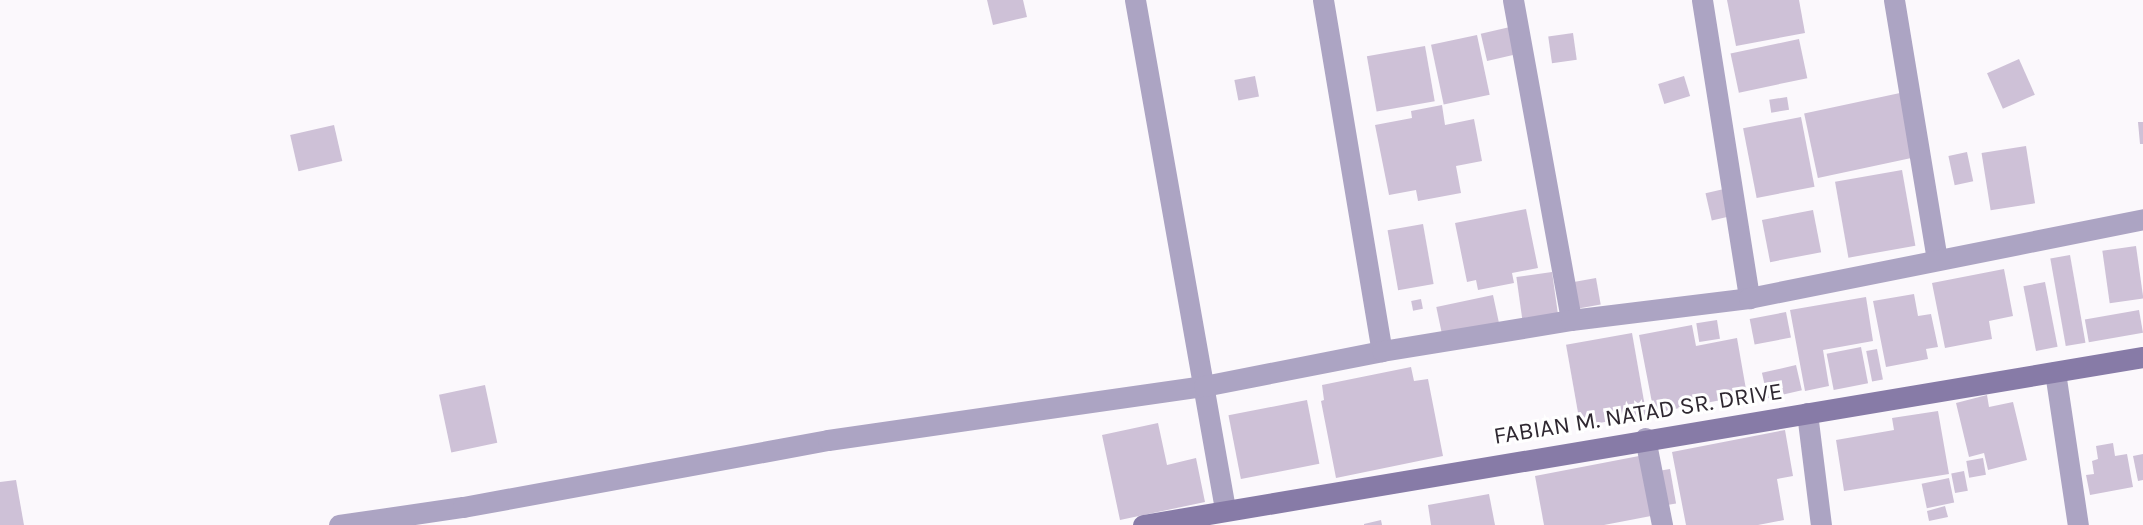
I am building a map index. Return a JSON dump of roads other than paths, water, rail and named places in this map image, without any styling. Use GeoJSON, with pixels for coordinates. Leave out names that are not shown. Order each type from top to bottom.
{"type":"FeatureCollection","features":[{"type":"Feature","properties":{"kind":"street"},"geometry":{"type":"LineString","coordinates":[[1135,0],[1225,509]]}},
{"type":"Feature","properties":{"kind":"street"},"geometry":{"type":"LineString","coordinates":[[1323,0],[1382,351]]}},
{"type":"Feature","properties":{"kind":"street"},"geometry":{"type":"LineString","coordinates":[[1513,0],[1571,320]]}},
{"type":"Feature","properties":{"kind":"street"},"geometry":{"type":"LineString","coordinates":[[1702,0],[1749,298]]}},
{"type":"Feature","properties":{"kind":"street"},"geometry":{"type":"LineString","coordinates":[[1894,0],[1937,259]]}},
{"type":"Feature","properties":{"kind":"street"},"geometry":{"type":"LineString","coordinates":[[339,525],[463,508],[828,440],[1204,386],[1382,351],[1571,320],[1749,298],[2143,219]]}},
{"type":"Feature","properties":{"kind":"street","name":"FABIAN M. NATAD SR. DRIVE"},"geometry":{"type":"LineString","coordinates":[[1143,525],[1645,438],[2143,357]]}},
{"type":"Feature","properties":{"kind":"street"},"geometry":{"type":"LineString","coordinates":[[2055,372],[2078,525]]}},
{"type":"Feature","properties":{"kind":"street"},"geometry":{"type":"LineString","coordinates":[[1807,413],[1821,525]]}},
{"type":"Feature","properties":{"kind":"street"},"geometry":{"type":"LineString","coordinates":[[1645,438],[1662,525]]}}]}
